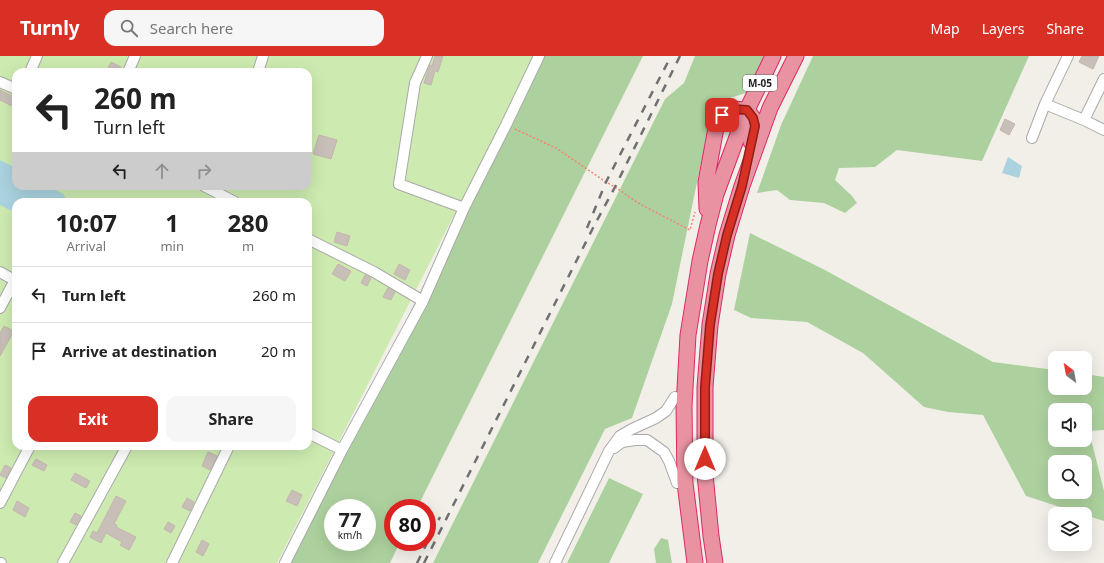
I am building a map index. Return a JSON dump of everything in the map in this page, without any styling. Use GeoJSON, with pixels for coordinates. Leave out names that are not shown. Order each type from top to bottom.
{"type":"FeatureCollection","features":[{"type":"Feature","properties":{"kind":"highway","name":"М-05"},"geometry":{"type":"LineString","coordinates":[[694,559],[685,483],[684,406],[688,335],[700,261],[716,194],[747,110],[773,56]]}},
{"type":"Feature","properties":{"kind":"highway","name":"М-05"},"geometry":{"type":"LineString","coordinates":[[715,563],[705,474],[705,387],[710,325],[718,274],[727,235],[742,186],[770,108],[796,56]]}},
{"type":"Feature","properties":{"kind":"highway"},"geometry":{"type":"LineString","coordinates":[[708,225],[706,182],[716,128],[722,115],[731,109],[747,110],[753,118],[755,126],[742,186]]}},
{"type":"Feature","properties":{"kind":"highway"},"geometry":{"type":"LineString","coordinates":[[688,335],[678,363],[675,397],[677,483],[680,516],[694,559]]}},
{"type":"Feature","properties":{"kind":"street"},"geometry":{"type":"LineString","coordinates":[[32,68],[37,56]]}},
{"type":"Feature","properties":{"kind":"street"},"geometry":{"type":"LineString","coordinates":[[130,68],[135,56]]}},
{"type":"Feature","properties":{"kind":"street"},"geometry":{"type":"LineString","coordinates":[[259,68],[263,56]]}},
{"type":"Feature","properties":{"kind":"street"},"geometry":{"type":"LineString","coordinates":[[427,56],[415,83],[399,184],[464,208]]}},
{"type":"Feature","properties":{"kind":"street"},"geometry":{"type":"LineString","coordinates":[[285,563],[342,450],[423,301],[464,208],[539,56]]}},
{"type":"Feature","properties":{"kind":"street"},"geometry":{"type":"LineString","coordinates":[[1032,138],[1045,104],[1068,56]]}},
{"type":"Feature","properties":{"kind":"street"},"geometry":{"type":"LineString","coordinates":[[1084,120],[1104,79]]}},
{"type":"Feature","properties":{"kind":"street"},"geometry":{"type":"LineString","coordinates":[[0,82],[12,87]]}},
{"type":"Feature","properties":{"kind":"street"},"geometry":{"type":"LineString","coordinates":[[1045,104],[1104,130]]}},
{"type":"Feature","properties":{"kind":"street"},"geometry":{"type":"LineString","coordinates":[[211,190],[224,197],[226,190]]}},
{"type":"Feature","properties":{"kind":"street"},"geometry":{"type":"LineString","coordinates":[[312,241],[374,272],[423,301]]}},
{"type":"Feature","properties":{"kind":"street"},"geometry":{"type":"LineString","coordinates":[[0,272],[12,278]]}},
{"type":"Feature","properties":{"kind":"street"},"geometry":{"type":"LineString","coordinates":[[0,308],[12,286]]}},
{"type":"Feature","properties":{"kind":"street"},"geometry":{"type":"LineString","coordinates":[[555,563],[609,451],[620,436],[656,418],[666,411],[675,397]]}},
{"type":"Feature","properties":{"kind":"street"},"geometry":{"type":"LineString","coordinates":[[312,435],[342,450]]}},
{"type":"Feature","properties":{"kind":"street"},"geometry":{"type":"LineString","coordinates":[[609,451],[622,442],[647,440],[664,452],[677,483]]}},
{"type":"Feature","properties":{"kind":"street"},"geometry":{"type":"LineString","coordinates":[[0,503],[28,450]]}},
{"type":"Feature","properties":{"kind":"street"},"geometry":{"type":"LineString","coordinates":[[63,563],[125,450]]}},
{"type":"Feature","properties":{"kind":"street"},"geometry":{"type":"LineString","coordinates":[[172,563],[226,450]]}},
{"type":"Feature","properties":{"kind":"path"},"geometry":{"type":"LineString","coordinates":[[506,125],[556,148],[638,203],[690,230],[696,210]]}},
{"type":"Feature","properties":{"kind":"green space"},"geometry":{"type":"Polygon","coordinates":[[[0,56],[535,56],[277,563],[7,563],[0,560],[0,56]]]}},
{"type":"Feature","properties":{"kind":"green space"},"geometry":{"type":"Polygon","coordinates":[[[538,56],[643,56],[422,499],[384,499],[384,551],[396,551],[390,563],[285,563],[538,56]]]}},
{"type":"Feature","properties":{"kind":"green space"},"geometry":{"type":"Polygon","coordinates":[[[695,56],[764,56],[746,93],[724,100],[716,107],[709,124],[672,304],[632,418],[605,429],[538,563],[433,563],[665,99],[684,83],[695,56]]]}},
{"type":"Feature","properties":{"kind":"green space"},"geometry":{"type":"Polygon","coordinates":[[[813,56],[1029,56],[982,161],[897,150],[875,167],[839,168],[835,180],[852,196],[857,203],[845,213],[824,203],[790,200],[777,190],[757,193],[781,125],[813,56]]]}},
{"type":"Feature","properties":{"kind":"green space"},"geometry":{"type":"Polygon","coordinates":[[[750,233],[823,269],[993,362],[1048,369],[1048,395],[1092,395],[1092,375],[1104,377],[1104,430],[1092,431],[1092,403],[1048,403],[1048,447],[1092,447],[1092,443],[1104,491],[1104,521],[1092,517],[1092,507],[1060,507],[1026,496],[983,415],[948,412],[924,407],[863,353],[807,322],[751,318],[734,310],[750,233]]]}},
{"type":"Feature","properties":{"kind":"green space"},"geometry":{"type":"Polygon","coordinates":[[[609,478],[643,494],[609,563],[567,563],[609,478]]]}},
{"type":"Feature","properties":{"kind":"green space"},"geometry":{"type":"Polygon","coordinates":[[[661,538],[668,540],[672,563],[656,563],[654,549],[661,538]]]}},
{"type":"Feature","properties":{"kind":"water"},"geometry":{"type":"Polygon","coordinates":[[[1008,157],[1022,166],[1019,178],[1002,173],[1008,157]]]}},
{"type":"Feature","properties":{"kind":"water"},"geometry":{"type":"Polygon","coordinates":[[[0,160],[12,166],[12,190],[56,190],[63,194],[66,198],[12,198],[12,211],[0,205],[0,160]]]}},
{"type":"Feature","properties":{"kind":"building"},"geometry":{"type":"Polygon","coordinates":[[[435,56],[443,56],[438,72],[435,71],[431,85],[424,83],[430,65],[432,66],[435,56]]]}},
{"type":"Feature","properties":{"kind":"building"},"geometry":{"type":"Polygon","coordinates":[[[1082,56],[1099,56],[1093,69],[1079,62],[1082,56]]]}},
{"type":"Feature","properties":{"kind":"building"},"geometry":{"type":"Polygon","coordinates":[[[111,62],[121,67],[120,68],[108,68],[111,62]]]}},
{"type":"Feature","properties":{"kind":"building"},"geometry":{"type":"Polygon","coordinates":[[[0,90],[12,96],[12,106],[0,100],[0,90]]]}},
{"type":"Feature","properties":{"kind":"building"},"geometry":{"type":"Polygon","coordinates":[[[1005,119],[1015,124],[1009,135],[1000,130],[1005,119]]]}},
{"type":"Feature","properties":{"kind":"building"},"geometry":{"type":"Polygon","coordinates":[[[319,135],[337,140],[331,159],[313,154],[319,135]]]}},
{"type":"Feature","properties":{"kind":"building"},"geometry":{"type":"Polygon","coordinates":[[[337,232],[350,236],[347,246],[334,242],[337,232]]]}},
{"type":"Feature","properties":{"kind":"building"},"geometry":{"type":"Polygon","coordinates":[[[338,264],[351,271],[345,281],[332,274],[338,264]]]}},
{"type":"Feature","properties":{"kind":"building"},"geometry":{"type":"Polygon","coordinates":[[[399,264],[410,270],[405,280],[394,274],[399,264]]]}},
{"type":"Feature","properties":{"kind":"building"},"geometry":{"type":"Polygon","coordinates":[[[365,275],[371,278],[367,286],[361,283],[365,275]]]}},
{"type":"Feature","properties":{"kind":"building"},"geometry":{"type":"Polygon","coordinates":[[[388,288],[395,292],[391,300],[383,297],[388,288]]]}},
{"type":"Feature","properties":{"kind":"building"},"geometry":{"type":"Polygon","coordinates":[[[4,326],[12,330],[12,335],[0,356],[0,333],[4,326]]]}},
{"type":"Feature","properties":{"kind":"building"},"geometry":{"type":"Polygon","coordinates":[[[208,452],[217,456],[210,470],[202,466],[208,452]]]}},
{"type":"Feature","properties":{"kind":"building"},"geometry":{"type":"Polygon","coordinates":[[[36,459],[47,465],[44,471],[32,465],[36,459]]]}},
{"type":"Feature","properties":{"kind":"building"},"geometry":{"type":"Polygon","coordinates":[[[5,465],[11,468],[6,478],[0,475],[5,465]]]}},
{"type":"Feature","properties":{"kind":"building"},"geometry":{"type":"Polygon","coordinates":[[[75,473],[90,481],[86,488],[71,480],[75,473]]]}},
{"type":"Feature","properties":{"kind":"building"},"geometry":{"type":"Polygon","coordinates":[[[292,490],[302,495],[297,506],[286,501],[292,490]]]}},
{"type":"Feature","properties":{"kind":"building"},"geometry":{"type":"Polygon","coordinates":[[[116,496],[126,501],[114,524],[117,525],[116,527],[136,537],[129,550],[120,545],[122,542],[106,533],[101,543],[90,537],[93,531],[97,533],[116,496]]]}},
{"type":"Feature","properties":{"kind":"building"},"geometry":{"type":"Polygon","coordinates":[[[187,498],[194,502],[190,511],[182,507],[187,498]]]}},
{"type":"Feature","properties":{"kind":"building"},"geometry":{"type":"Polygon","coordinates":[[[17,501],[29,508],[25,517],[13,510],[17,501]]]}},
{"type":"Feature","properties":{"kind":"building"},"geometry":{"type":"Polygon","coordinates":[[[75,513],[81,516],[76,525],[70,522],[75,513]]]}},
{"type":"Feature","properties":{"kind":"building"},"geometry":{"type":"Polygon","coordinates":[[[168,522],[175,526],[171,533],[164,529],[168,522]]]}},
{"type":"Feature","properties":{"kind":"building"},"geometry":{"type":"Polygon","coordinates":[[[202,540],[209,544],[203,556],[196,552],[202,540]]]}},
{"type":"Feature","properties":{"kind":"railway"},"geometry":{"type":"LineString","coordinates":[[587,228],[606,182],[671,56]]}},
{"type":"Feature","properties":{"kind":"railway"},"geometry":{"type":"LineString","coordinates":[[424,563],[680,56]]}},
{"type":"Feature","properties":{"kind":"railway"},"geometry":{"type":"LineString","coordinates":[[417,563],[440,517]]}},
{"type":"Feature","properties":{"kind":"route"},"geometry":{"type":"LineString","coordinates":[[705,459],[705,387],[710,325],[718,274],[727,235],[742,186],[755,126],[753,118],[747,110],[731,109],[722,115]]}}]}
